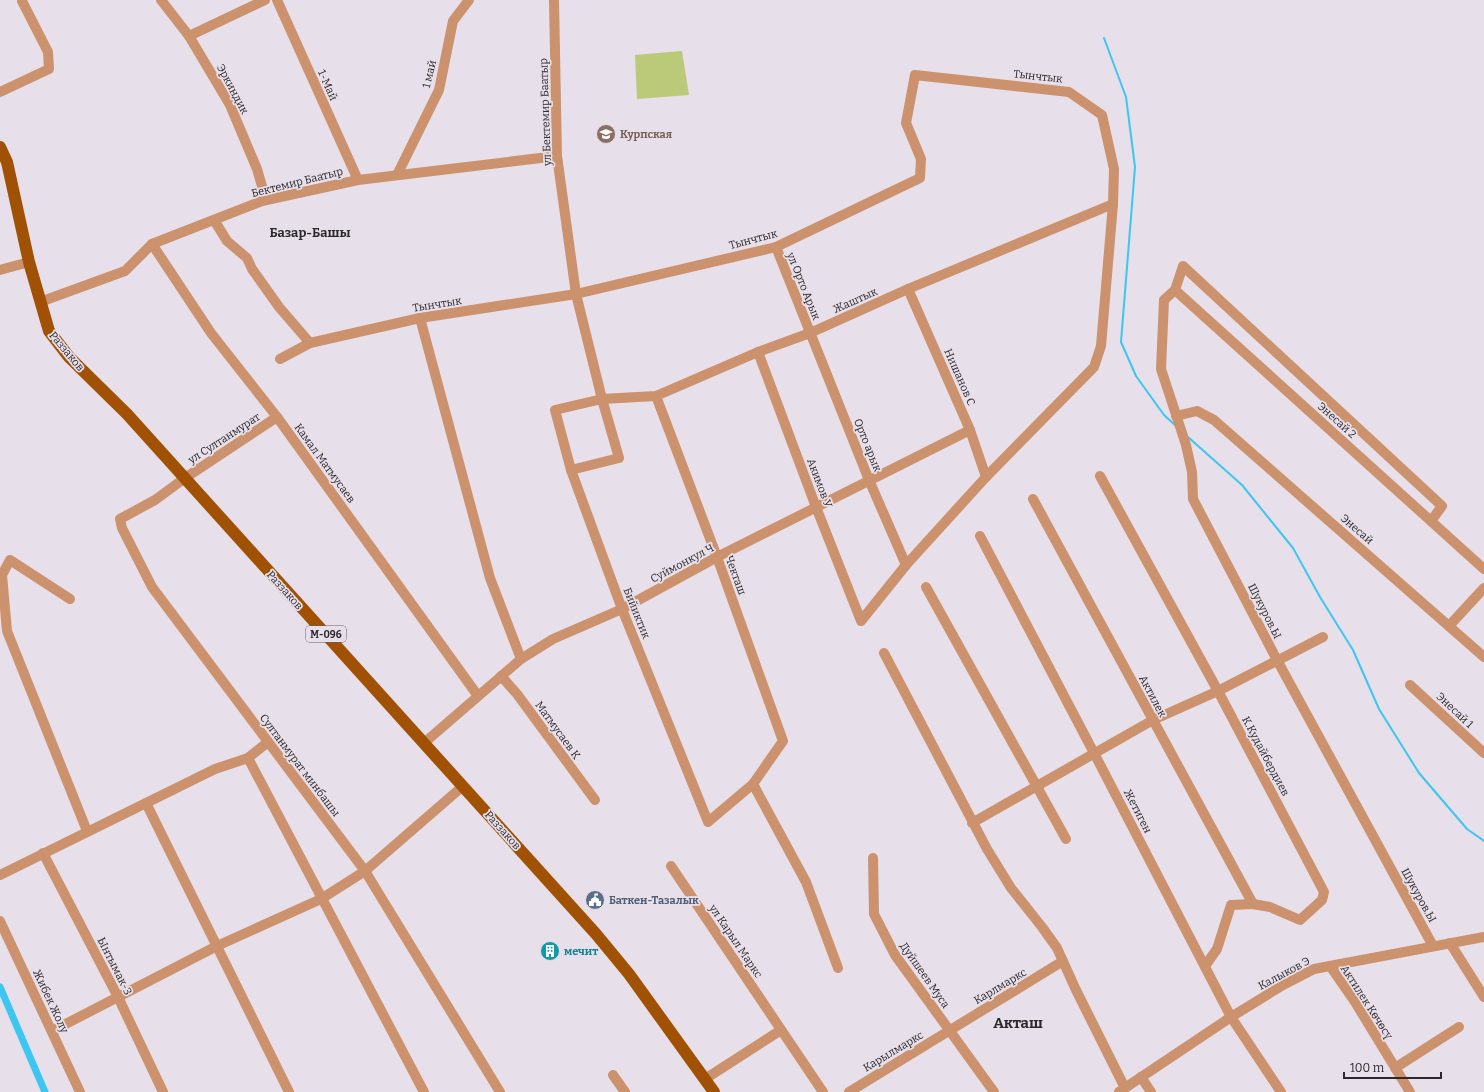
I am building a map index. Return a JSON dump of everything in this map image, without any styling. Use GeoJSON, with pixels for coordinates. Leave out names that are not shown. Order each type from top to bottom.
{"type":"FeatureCollection","features":[{"type":"Feature","properties":{"kind":"main road","name":"Раззаков"},"geometry":{"type":"LineString","coordinates":[[0,147],[7,162],[29,262],[49,331],[69,357],[127,414],[596,934],[629,974],[714,1092]]}},
{"type":"Feature","properties":{"kind":"street","name":"Эркиндик"},"geometry":{"type":"LineString","coordinates":[[161,0],[189,36],[230,105],[257,169],[266,200]]}},
{"type":"Feature","properties":{"kind":"street"},"geometry":{"type":"LineString","coordinates":[[189,36],[265,0]]}},
{"type":"Feature","properties":{"kind":"street","name":"1-Май"},"geometry":{"type":"LineString","coordinates":[[277,0],[358,180]]}},
{"type":"Feature","properties":{"kind":"street","name":"1 май"},"geometry":{"type":"LineString","coordinates":[[397,175],[439,90],[453,21],[469,0]]}},
{"type":"Feature","properties":{"kind":"street","name":"ул Бектемир Баатыр"},"geometry":{"type":"LineString","coordinates":[[554,0],[556,156],[576,294],[602,400],[619,458],[571,470]]}},
{"type":"Feature","properties":{"kind":"street"},"geometry":{"type":"LineString","coordinates":[[0,92],[49,69],[48,52],[22,2]]}},
{"type":"Feature","properties":{"kind":"street","name":"Тынчтык"},"geometry":{"type":"LineString","coordinates":[[280,359],[310,343],[420,318],[576,294],[776,247],[920,178],[921,159],[906,124],[915,75],[1069,92],[1102,115],[1114,169],[1113,204]]}},
{"type":"Feature","properties":{"kind":"street","name":"Бектемир Баатыр"},"geometry":{"type":"LineString","coordinates":[[40,302],[125,271],[152,244],[266,200],[358,180],[556,156]]}},
{"type":"Feature","properties":{"kind":"street"},"geometry":{"type":"LineString","coordinates":[[906,565],[986,477],[1094,367],[1101,346],[1113,204]]}},
{"type":"Feature","properties":{"kind":"street","name":"Жаштык"},"geometry":{"type":"LineString","coordinates":[[555,410],[602,400],[656,396],[758,352],[810,333],[908,289],[1113,204]]}},
{"type":"Feature","properties":{"kind":"street"},"geometry":{"type":"LineString","coordinates":[[214,220],[227,240],[247,258],[252,268],[279,307],[310,343]]}},
{"type":"Feature","properties":{"kind":"street","name":"Камал Матмусаев"},"geometry":{"type":"LineString","coordinates":[[152,244],[211,333],[277,417],[478,696]]}},
{"type":"Feature","properties":{"kind":"street","name":"ул Орто Арык"},"geometry":{"type":"LineString","coordinates":[[776,247],[810,333]]}},
{"type":"Feature","properties":{"kind":"street"},"geometry":{"type":"LineString","coordinates":[[0,270],[29,262]]}},
{"type":"Feature","properties":{"kind":"street","name":"Шукуров.Ы"},"geometry":{"type":"LineString","coordinates":[[1431,521],[1442,506],[1183,266],[1175,290],[1164,300],[1161,369],[1186,445],[1192,472],[1193,499],[1277,660],[1434,946]]}},
{"type":"Feature","properties":{"kind":"street","name":"Нишанов С"},"geometry":{"type":"LineString","coordinates":[[908,289],[970,430],[986,477]]}},
{"type":"Feature","properties":{"kind":"street","name":"Энесай 2"},"geometry":{"type":"LineString","coordinates":[[1175,290],[1484,569]]}},
{"type":"Feature","properties":{"kind":"street"},"geometry":{"type":"LineString","coordinates":[[420,318],[490,578],[521,658]]}},
{"type":"Feature","properties":{"kind":"street","name":"Орто арык"},"geometry":{"type":"LineString","coordinates":[[810,333],[869,480],[906,565]]}},
{"type":"Feature","properties":{"kind":"street","name":"Акимов У"},"geometry":{"type":"LineString","coordinates":[[758,352],[816,507],[861,621],[906,565]]}},
{"type":"Feature","properties":{"kind":"street","name":"Чекташ"},"geometry":{"type":"LineString","coordinates":[[656,396],[717,558],[783,741],[754,784]]}},
{"type":"Feature","properties":{"kind":"street","name":"Бийиктик"},"geometry":{"type":"LineString","coordinates":[[555,410],[571,470],[622,609],[708,822],[754,784]]}},
{"type":"Feature","properties":{"kind":"street","name":"Энесай"},"geometry":{"type":"LineString","coordinates":[[1176,416],[1197,411],[1214,420],[1484,657]]}},
{"type":"Feature","properties":{"kind":"street","name":"ул Султанмурат"},"geometry":{"type":"LineString","coordinates":[[184,478],[277,417]]}},
{"type":"Feature","properties":{"kind":"street","name":"Суймонкул Ч"},"geometry":{"type":"LineString","coordinates":[[424,743],[521,658],[553,639],[622,609],[816,507],[970,430]]}},
{"type":"Feature","properties":{"kind":"street","name":"К.Кудайбердиев"},"geometry":{"type":"LineString","coordinates":[[1100,476],[1218,692],[1324,892],[1322,900],[1300,920],[1270,908],[1254,904],[1231,905],[1217,950],[1205,966]]}},
{"type":"Feature","properties":{"kind":"street","name":"Султанмурат минбашы"},"geometry":{"type":"LineString","coordinates":[[184,478],[155,500],[120,519],[122,528],[152,587],[365,871],[500,1092]]}},
{"type":"Feature","properties":{"kind":"street","name":"Актилек"},"geometry":{"type":"LineString","coordinates":[[1033,499],[1254,904]]}},
{"type":"Feature","properties":{"kind":"street","name":"Жетиген"},"geometry":{"type":"LineString","coordinates":[[980,536],[1231,1017],[1281,1092]]}},
{"type":"Feature","properties":{"kind":"street"},"geometry":{"type":"LineString","coordinates":[[70,599],[10,560],[2,575],[4,632],[87,831]]}},
{"type":"Feature","properties":{"kind":"street"},"geometry":{"type":"LineString","coordinates":[[926,587],[1066,839]]}},
{"type":"Feature","properties":{"kind":"street"},"geometry":{"type":"LineString","coordinates":[[1450,626],[1484,588]]}},
{"type":"Feature","properties":{"kind":"street"},"geometry":{"type":"LineString","coordinates":[[972,823],[1153,720],[1218,692],[1323,637]]}},
{"type":"Feature","properties":{"kind":"street"},"geometry":{"type":"LineString","coordinates":[[884,653],[972,823],[1011,888],[1057,948],[1122,1090]]}},
{"type":"Feature","properties":{"kind":"street","name":"Матмусаев К"},"geometry":{"type":"LineString","coordinates":[[501,676],[517,694],[595,800]]}},
{"type":"Feature","properties":{"kind":"street","name":"Энесай 1"},"geometry":{"type":"LineString","coordinates":[[1410,685],[1484,753]]}},
{"type":"Feature","properties":{"kind":"street"},"geometry":{"type":"LineString","coordinates":[[0,875],[215,769],[248,758],[268,742]]}},
{"type":"Feature","properties":{"kind":"street"},"geometry":{"type":"LineString","coordinates":[[248,758],[424,1092]]}},
{"type":"Feature","properties":{"kind":"street"},"geometry":{"type":"LineString","coordinates":[[754,784],[806,882],[838,968]]}},
{"type":"Feature","properties":{"kind":"street"},"geometry":{"type":"LineString","coordinates":[[52,1031],[216,946],[321,899],[365,871],[463,786]]}},
{"type":"Feature","properties":{"kind":"street"},"geometry":{"type":"LineString","coordinates":[[146,803],[289,1092]]}},
{"type":"Feature","properties":{"kind":"street","name":"Ынтымак-3"},"geometry":{"type":"LineString","coordinates":[[43,853],[118,997],[163,1092]]}},
{"type":"Feature","properties":{"kind":"street","name":"Дуйшеев Муса"},"geometry":{"type":"LineString","coordinates":[[872,858],[874,914],[895,955],[989,1090]]}},
{"type":"Feature","properties":{"kind":"street","name":"ул Карыл Маркс"},"geometry":{"type":"LineString","coordinates":[[671,866],[823,1092]]}},
{"type":"Feature","properties":{"kind":"street","name":"Жибек Жолу"},"geometry":{"type":"LineString","coordinates":[[0,921],[80,1092]]}},
{"type":"Feature","properties":{"kind":"street","name":"Калыков Э"},"geometry":{"type":"LineString","coordinates":[[1122,1090],[1231,1017],[1283,985],[1314,969],[1484,937]]}},
{"type":"Feature","properties":{"kind":"street"},"geometry":{"type":"LineString","coordinates":[[1450,943],[1484,997]]}},
{"type":"Feature","properties":{"kind":"street","name":"Карлмаркс"},"geometry":{"type":"LineString","coordinates":[[949,1031],[1063,961]]}},
{"type":"Feature","properties":{"kind":"street","name":"Актилек Көчөсү"},"geometry":{"type":"LineString","coordinates":[[1330,966],[1355,1002],[1410,1092]]}},
{"type":"Feature","properties":{"kind":"street"},"geometry":{"type":"LineString","coordinates":[[1395,1068],[1458,1027]]}},
{"type":"Feature","properties":{"kind":"street"},"geometry":{"type":"LineString","coordinates":[[705,1079],[781,1030]]}},
{"type":"Feature","properties":{"kind":"street","name":"Карылмаркс"},"geometry":{"type":"LineString","coordinates":[[848,1092],[949,1031]]}},
{"type":"Feature","properties":{"kind":"street"},"geometry":{"type":"LineString","coordinates":[[613,1075],[625,1092]]}},
{"type":"Feature","properties":{"kind":"street"},"geometry":{"type":"LineString","coordinates":[[1141,1077],[1151,1092]]}},
{"type":"Feature","properties":{"kind":"green space"},"geometry":{"type":"Polygon","coordinates":[[[682,51],[689,95],[637,99],[635,55],[682,51]]]}},
{"type":"Feature","properties":{"kind":"waterway"},"geometry":{"type":"LineString","coordinates":[[1104,38],[1126,97],[1135,167],[1121,342],[1136,376],[1164,415],[1176,426]]}},
{"type":"Feature","properties":{"kind":"waterway"},"geometry":{"type":"LineString","coordinates":[[1188,437],[1242,485],[1293,548],[1320,597],[1353,650],[1379,709],[1419,773],[1467,829],[1484,841]]}},
{"type":"Feature","properties":{"kind":"waterway"},"geometry":{"type":"LineString","coordinates":[[0,987],[45,1092]]}},
{"type":"Feature","properties":{"kind":"place","name":"Курпская"},"geometry":{"type":"Point","coordinates":[606,134]}},
{"type":"Feature","properties":{"kind":"place","name":"Баткен-Тазалык"},"geometry":{"type":"Point","coordinates":[595,900]}},
{"type":"Feature","properties":{"kind":"place","name":"мечит"},"geometry":{"type":"Point","coordinates":[550,951]}},
{"type":"Feature","properties":{"kind":"district","name":"Базар-Башы"},"geometry":{"type":"Point","coordinates":[310,232]}},
{"type":"Feature","properties":{"kind":"district","name":"Акташ"},"geometry":{"type":"Point","coordinates":[1018,1023]}}]}
